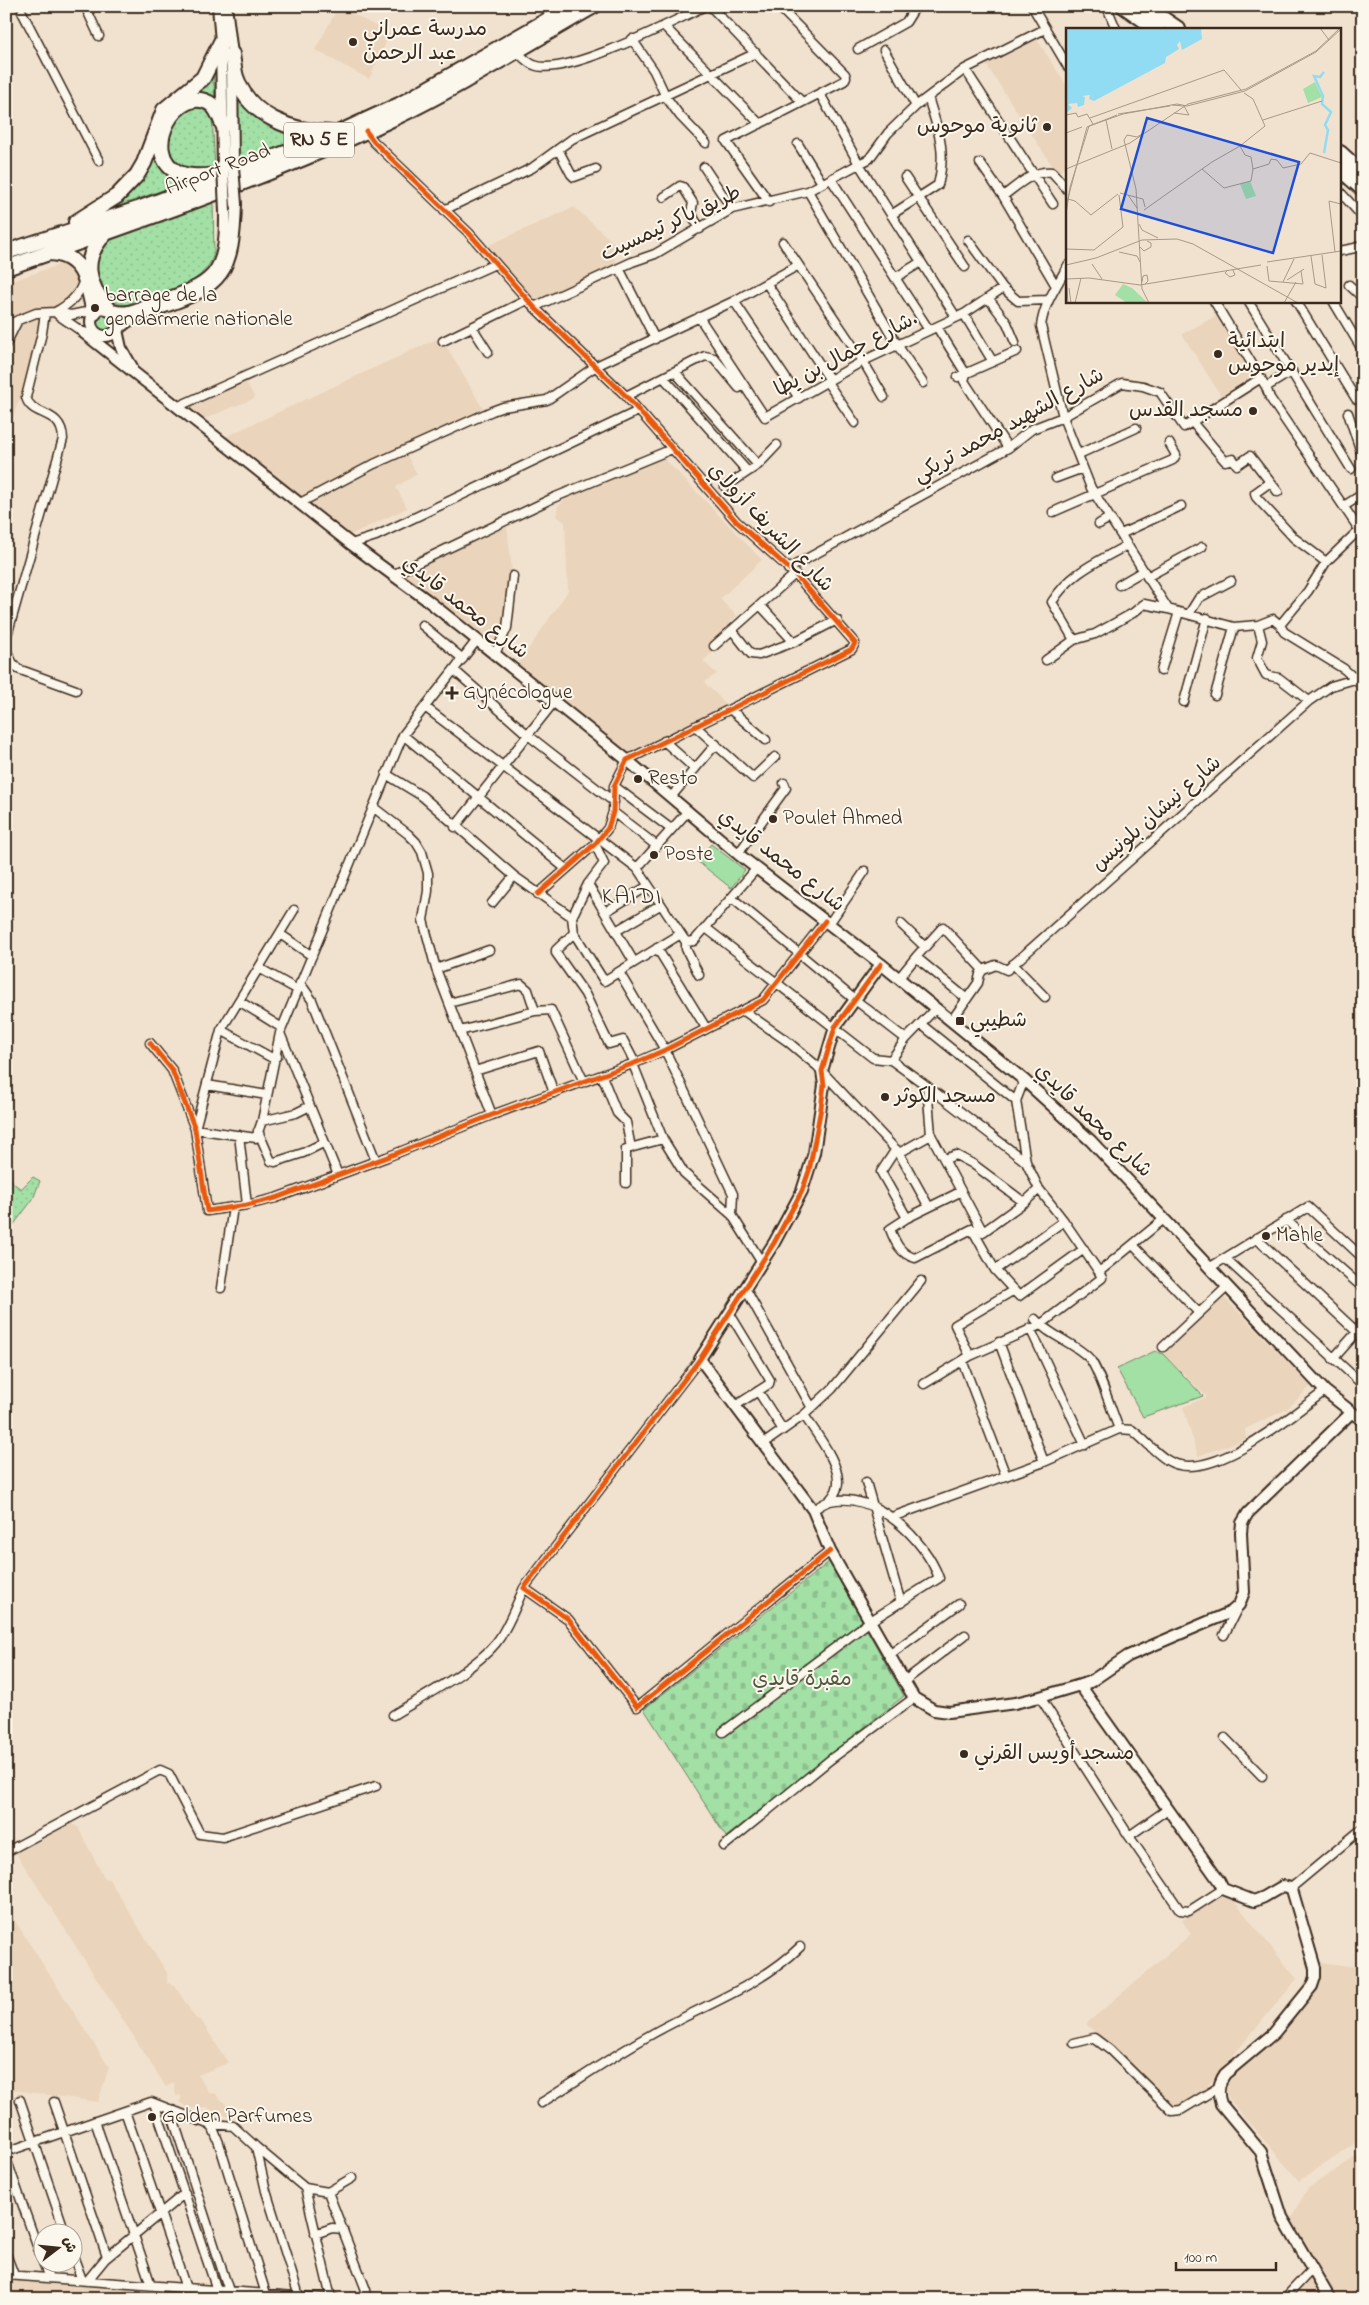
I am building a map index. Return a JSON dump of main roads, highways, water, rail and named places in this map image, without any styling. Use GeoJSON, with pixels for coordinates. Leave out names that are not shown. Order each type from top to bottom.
{"type":"FeatureCollection","features":[{"type":"Feature","properties":{"kind":"highway","name":"Airport Road"},"geometry":{"type":"LineString","coordinates":[[6,252],[138,209],[229,169],[338,133],[398,105],[572,6]]}},
{"type":"Feature","properties":{"kind":"highway","name":"Airport Road"},"geometry":{"type":"LineString","coordinates":[[6,268],[286,166],[366,131],[420,106],[594,6]]}},
{"type":"Feature","properties":{"kind":"highway"},"geometry":{"type":"LineString","coordinates":[[1124,6],[1154,17],[1176,28]]}},
{"type":"Feature","properties":{"kind":"highway"},"geometry":{"type":"LineString","coordinates":[[1144,6],[1154,17]]}},
{"type":"Feature","properties":{"kind":"highway"},"geometry":{"type":"LineString","coordinates":[[49,237],[106,204],[128,186],[144,163],[164,110],[203,78],[221,42]]}},
{"type":"Feature","properties":{"kind":"highway"},"geometry":{"type":"LineString","coordinates":[[232,54],[236,77],[244,93],[256,107],[285,126],[302,131],[338,133]]}},
{"type":"Feature","properties":{"kind":"highway"},"geometry":{"type":"LineString","coordinates":[[223,125],[218,112],[211,104],[192,101],[182,105],[169,118],[163,130],[161,144],[164,157],[170,167],[179,173],[191,176],[229,169]]}},
{"type":"Feature","properties":{"kind":"highway"},"geometry":{"type":"LineString","coordinates":[[1342,154],[1363,174]]}},
{"type":"Feature","properties":{"kind":"highway"},"geometry":{"type":"LineString","coordinates":[[1342,171],[1363,189]]}},
{"type":"Feature","properties":{"kind":"highway"},"geometry":{"type":"LineString","coordinates":[[101,311],[89,268],[92,252],[106,232]]}},
{"type":"Feature","properties":{"kind":"highway"},"geometry":{"type":"LineString","coordinates":[[47,253],[65,255],[73,259],[79,266],[101,311]]}},
{"type":"Feature","properties":{"kind":"main road"},"geometry":{"type":"LineString","coordinates":[[218,6],[223,125],[229,169],[236,204],[235,235],[228,266],[219,280],[199,295],[129,320],[111,336],[94,333],[91,320],[101,311],[128,311],[190,290],[204,282],[217,269],[223,253],[229,169],[232,54],[226,6]]}},
{"type":"Feature","properties":{"kind":"main road"},"geometry":{"type":"LineString","coordinates":[[101,311],[119,321],[118,330],[121,348],[136,374]]}},
{"type":"Feature","properties":{"kind":"main road","name":"شارع محمد قايدي"},"geometry":{"type":"LineString","coordinates":[[94,333],[105,349],[136,374],[179,406],[351,544],[428,600],[626,760],[738,854],[952,1020],[1069,1118],[1325,1391],[1359,1416]]}},
{"type":"Feature","properties":{"kind":"main road"},"geometry":{"type":"LineString","coordinates":[[881,964],[835,1027],[822,1071],[824,1084],[822,1100],[809,1171],[802,1191],[762,1263],[700,1359],[814,1510],[830,1551],[903,1682],[914,1698],[934,1710],[949,1712],[1015,1703],[1040,1697],[1094,1680],[1128,1656],[1231,1612],[1239,1605],[1244,1592],[1241,1533],[1242,1523],[1248,1513],[1359,1416]]}},
{"type":"Feature","properties":{"kind":"main road"},"geometry":{"type":"LineString","coordinates":[[1080,1685],[1223,1889],[1254,1900],[1264,1898],[1283,1886],[1291,1888],[1313,1960],[1315,1977],[1312,1986],[1282,2024],[1225,2074],[1219,2087],[1218,2096],[1221,2104],[1261,2152],[1282,2217],[1330,2299]]}},
{"type":"Feature","properties":{"kind":"place","name":"مدرسة عمراني عبد الرحمن"},"geometry":{"type":"Point","coordinates":[353,42]}},
{"type":"Feature","properties":{"kind":"place","name":"ثانوية موحوس"},"geometry":{"type":"Point","coordinates":[1047,127]}},
{"type":"Feature","properties":{"kind":"place","name":"barrage de la gendarmerie nationale"},"geometry":{"type":"Point","coordinates":[95,308]}},
{"type":"Feature","properties":{"kind":"place","name":"ابتدائية إيدير موحوس"},"geometry":{"type":"Point","coordinates":[1218,354]}},
{"type":"Feature","properties":{"kind":"place","name":"مسجد القدس"},"geometry":{"type":"Point","coordinates":[1253,411]}},
{"type":"Feature","properties":{"kind":"place","name":"Gynécologue"},"geometry":{"type":"Point","coordinates":[452,693]}},
{"type":"Feature","properties":{"kind":"place","name":"Resto"},"geometry":{"type":"Point","coordinates":[638,779]}},
{"type":"Feature","properties":{"kind":"place","name":"Poulet Ahmed"},"geometry":{"type":"Point","coordinates":[773,819]}},
{"type":"Feature","properties":{"kind":"place","name":"Poste"},"geometry":{"type":"Point","coordinates":[654,855]}},
{"type":"Feature","properties":{"kind":"place","name":"شطيبي"},"geometry":{"type":"Point","coordinates":[960,1021]}},
{"type":"Feature","properties":{"kind":"place","name":"مسجد الكوثر"},"geometry":{"type":"Point","coordinates":[885,1097]}},
{"type":"Feature","properties":{"kind":"place","name":"Mahle"},"geometry":{"type":"Point","coordinates":[1266,1236]}},
{"type":"Feature","properties":{"kind":"place","name":"مسجد أويس القرني"},"geometry":{"type":"Point","coordinates":[964,1754]}},
{"type":"Feature","properties":{"kind":"place","name":"Golden Parfumes"},"geometry":{"type":"Point","coordinates":[152,2117]}},
{"type":"Feature","properties":{"kind":"district","name":"KAIDI"},"geometry":{"type":"Point","coordinates":[632,897]}},
{"type":"Feature","properties":{"kind":"park label","name":"مقبرة قايدي"},"geometry":{"type":"Point","coordinates":[802,1680]}}]}
